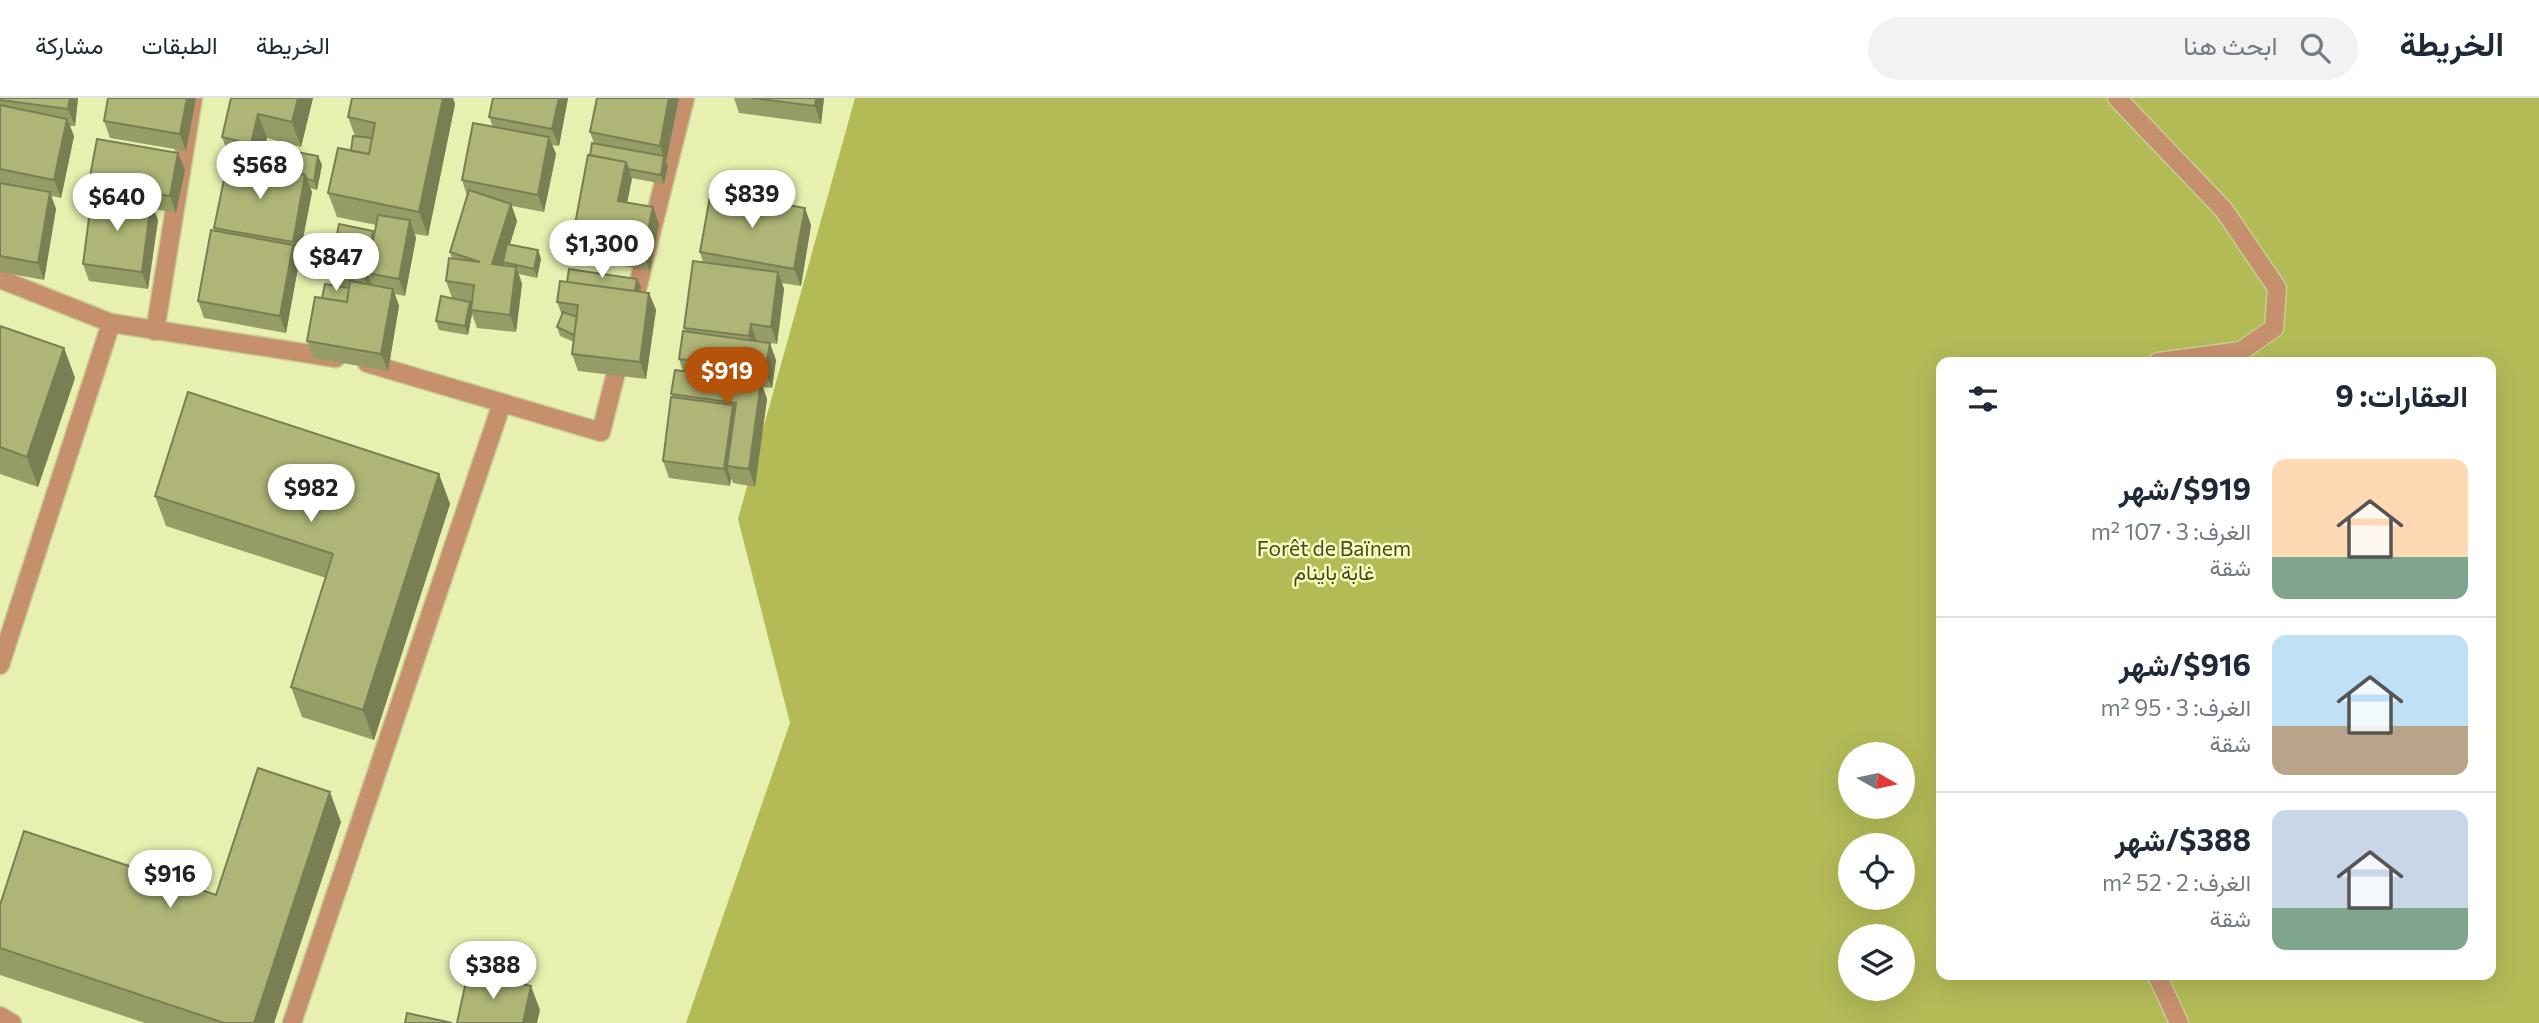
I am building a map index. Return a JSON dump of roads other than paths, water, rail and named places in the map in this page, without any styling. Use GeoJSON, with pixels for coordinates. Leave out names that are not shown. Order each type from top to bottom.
{"type":"FeatureCollection","features":[{"type":"Feature","properties":{"kind":"street"},"geometry":{"type":"LineString","coordinates":[[155,331],[193,98]]}},
{"type":"Feature","properties":{"kind":"street"},"geometry":{"type":"LineString","coordinates":[[0,279],[111,323],[155,331],[372,357],[502,403],[601,432],[685,98]]}},
{"type":"Feature","properties":{"kind":"street"},"geometry":{"type":"LineString","coordinates":[[2117,98],[2224,210],[2277,288],[2274,328],[2241,351],[2196,357]]}},
{"type":"Feature","properties":{"kind":"street"},"geometry":{"type":"LineString","coordinates":[[0,665],[111,323]]}},
{"type":"Feature","properties":{"kind":"street"},"geometry":{"type":"LineString","coordinates":[[292,1023],[502,403]]}},
{"type":"Feature","properties":{"kind":"street"},"geometry":{"type":"LineString","coordinates":[[2159,980],[2179,1023]]}},
{"type":"Feature","properties":{"kind":"street"},"geometry":{"type":"LineString","coordinates":[[0,1016],[12,1023]]}},
{"type":"Feature","properties":{"kind":"park label","name":"Forêt de Baïnem غابة باينام"},"geometry":{"type":"Point","coordinates":[1334,561]}}]}
